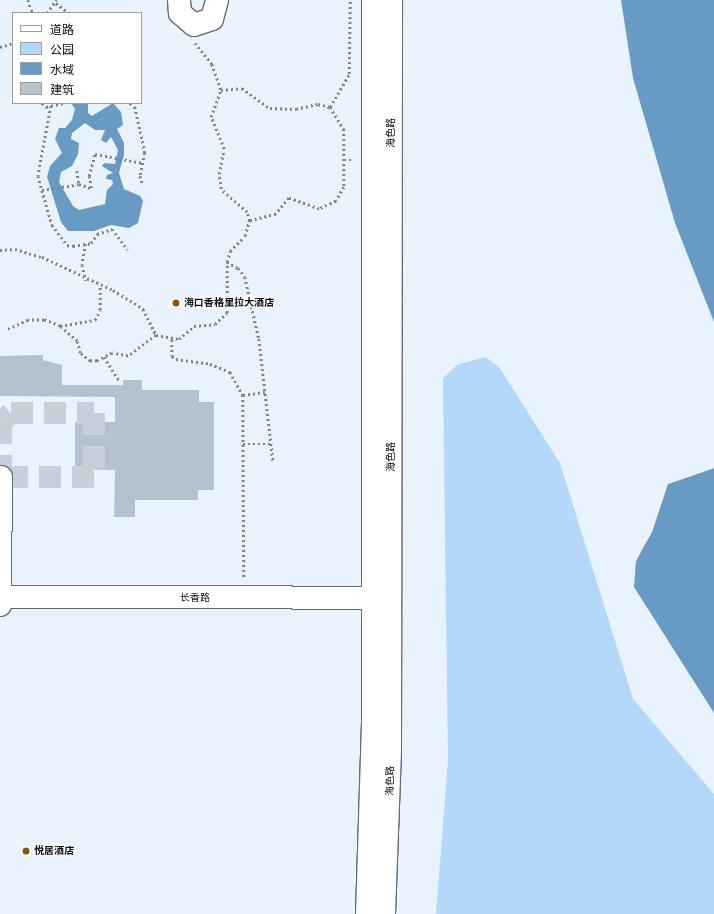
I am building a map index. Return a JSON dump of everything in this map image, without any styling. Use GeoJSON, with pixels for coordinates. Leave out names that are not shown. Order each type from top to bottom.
{"type":"FeatureCollection","features":[{"type":"Feature","properties":{"kind":"street"},"geometry":{"type":"LineString","coordinates":[[179,0],[180,13],[194,25],[212,19],[217,0]]}},
{"type":"Feature","properties":{"kind":"street","name":"海色路"},"geometry":{"type":"LineString","coordinates":[[373,0],[382,601],[390,796],[384,914]]}},
{"type":"Feature","properties":{"kind":"street","name":"海色路"},"geometry":{"type":"LineString","coordinates":[[367,914],[382,601],[391,0]]}},
{"type":"Feature","properties":{"kind":"street"},"geometry":{"type":"LineString","coordinates":[[0,605],[1,477]]}},
{"type":"Feature","properties":{"kind":"street","name":"长香路"},"geometry":{"type":"LineString","coordinates":[[0,598],[244,598],[382,601]]}},
{"type":"Feature","properties":{"kind":"street","name":"长香路"},"geometry":{"type":"LineString","coordinates":[[0,605],[382,601]]}},
{"type":"Feature","properties":{"kind":"path"},"geometry":{"type":"LineString","coordinates":[[28,0],[31,10],[34,12]]}},
{"type":"Feature","properties":{"kind":"path"},"geometry":{"type":"LineString","coordinates":[[330,107],[349,74],[350,0]]}},
{"type":"Feature","properties":{"kind":"path"},"geometry":{"type":"LineString","coordinates":[[48,12],[56,1],[68,12]]}},
{"type":"Feature","properties":{"kind":"path"},"geometry":{"type":"LineString","coordinates":[[0,250],[15,249],[42,257],[86,280],[100,285],[143,309],[156,335],[172,340],[186,336],[194,326],[221,321],[227,313],[227,262],[230,251],[245,236],[249,221],[246,212],[221,189],[219,174],[224,149],[211,117],[221,90],[212,64],[196,44],[194,25]]}},
{"type":"Feature","properties":{"kind":"path"},"geometry":{"type":"LineString","coordinates":[[0,47],[12,43]]}},
{"type":"Feature","properties":{"kind":"path"},"geometry":{"type":"LineString","coordinates":[[221,90],[242,88],[270,108],[330,107]]}},
{"type":"Feature","properties":{"kind":"path"},"geometry":{"type":"LineString","coordinates":[[45,104],[51,106],[60,104]]}},
{"type":"Feature","properties":{"kind":"path"},"geometry":{"type":"LineString","coordinates":[[131,104],[135,107],[139,125],[143,163],[140,176],[143,185]]}},
{"type":"Feature","properties":{"kind":"path"},"geometry":{"type":"LineString","coordinates":[[51,106],[39,159],[42,190],[52,225],[67,245],[86,244],[101,232],[112,229],[128,250]]}},
{"type":"Feature","properties":{"kind":"path"},"geometry":{"type":"LineString","coordinates":[[249,221],[276,214],[289,198],[308,207],[329,207],[344,186],[344,129],[330,107]]}},
{"type":"Feature","properties":{"kind":"path"},"geometry":{"type":"LineString","coordinates":[[42,190],[79,184],[91,188],[89,176],[96,154],[143,163]]}},
{"type":"Feature","properties":{"kind":"path"},"geometry":{"type":"LineString","coordinates":[[344,160],[349,160]]}},
{"type":"Feature","properties":{"kind":"path"},"geometry":{"type":"LineString","coordinates":[[77,171],[79,184]]}},
{"type":"Feature","properties":{"kind":"path"},"geometry":{"type":"LineString","coordinates":[[86,244],[82,265],[86,280]]}},
{"type":"Feature","properties":{"kind":"path"},"geometry":{"type":"LineString","coordinates":[[227,262],[238,268],[245,277],[265,392],[267,428],[273,444],[273,460]]}},
{"type":"Feature","properties":{"kind":"path"},"geometry":{"type":"LineString","coordinates":[[60,326],[95,320],[100,310],[100,285]]}},
{"type":"Feature","properties":{"kind":"path"},"geometry":{"type":"LineString","coordinates":[[7,330],[28,320],[44,320],[60,326],[77,341],[80,353],[90,361],[112,353],[128,356],[156,335]]}},
{"type":"Feature","properties":{"kind":"path"},"geometry":{"type":"LineString","coordinates":[[172,340],[172,356],[176,359],[210,364],[230,372],[243,395],[244,598]]}},
{"type":"Feature","properties":{"kind":"path"},"geometry":{"type":"LineString","coordinates":[[104,357],[120,382]]}},
{"type":"Feature","properties":{"kind":"path"},"geometry":{"type":"LineString","coordinates":[[243,395],[265,392]]}},
{"type":"Feature","properties":{"kind":"path"},"geometry":{"type":"LineString","coordinates":[[244,444],[273,444]]}},
{"type":"Feature","properties":{"kind":"green space"},"geometry":{"type":"Polygon","coordinates":[[[485,357],[499,367],[560,463],[633,699],[714,794],[714,914],[436,914],[448,760],[443,378],[457,365],[485,357]]]}},
{"type":"Feature","properties":{"kind":"water"},"geometry":{"type":"Polygon","coordinates":[[[621,0],[714,0],[714,322],[675,223],[633,78],[621,0]]]}},
{"type":"Feature","properties":{"kind":"water"},"geometry":{"type":"Polygon","coordinates":[[[72,104],[88,104],[88,113],[92,116],[111,104],[114,104],[121,112],[123,125],[117,129],[124,143],[124,155],[119,173],[124,189],[140,196],[143,201],[138,223],[129,228],[111,225],[94,231],[68,231],[61,222],[47,177],[50,166],[62,153],[55,139],[59,128],[65,128],[72,120],[75,109],[72,104]],[[85,123],[72,133],[71,139],[79,143],[78,154],[72,166],[61,172],[59,182],[73,206],[79,210],[105,204],[107,190],[113,184],[112,180],[106,179],[107,175],[113,173],[102,166],[104,163],[115,164],[118,150],[111,137],[106,143],[101,140],[105,130],[95,130],[85,123]]]}},
{"type":"Feature","properties":{"kind":"water"},"geometry":{"type":"Polygon","coordinates":[[[714,468],[714,713],[634,587],[636,561],[652,532],[668,484],[714,468]]]}},
{"type":"Feature","properties":{"kind":"pier"},"geometry":{"type":"Polygon","coordinates":[[[714,466],[714,468],[665,485],[667,482],[714,466]]]}},
{"type":"Feature","properties":{"kind":"building"},"geometry":{"type":"Polygon","coordinates":[[[43,355],[43,360],[62,365],[62,385],[123,385],[123,380],[142,380],[142,390],[199,390],[199,402],[214,402],[214,490],[198,490],[198,500],[135,500],[135,517],[114,517],[115,470],[75,469],[75,422],[115,422],[115,397],[0,396],[0,356],[43,355]]]}},
{"type":"Feature","properties":{"kind":"tunnel"},"geometry":{"type":"LineString","coordinates":[[11,413],[94,413],[94,477],[1,477],[1,422],[11,413]]}},
{"type":"Feature","properties":{"kind":"place","name":"海口香格里拉大酒店"},"geometry":{"type":"Point","coordinates":[176,303]}},
{"type":"Feature","properties":{"kind":"place","name":"悦居酒店"},"geometry":{"type":"Point","coordinates":[26,851]}}]}
